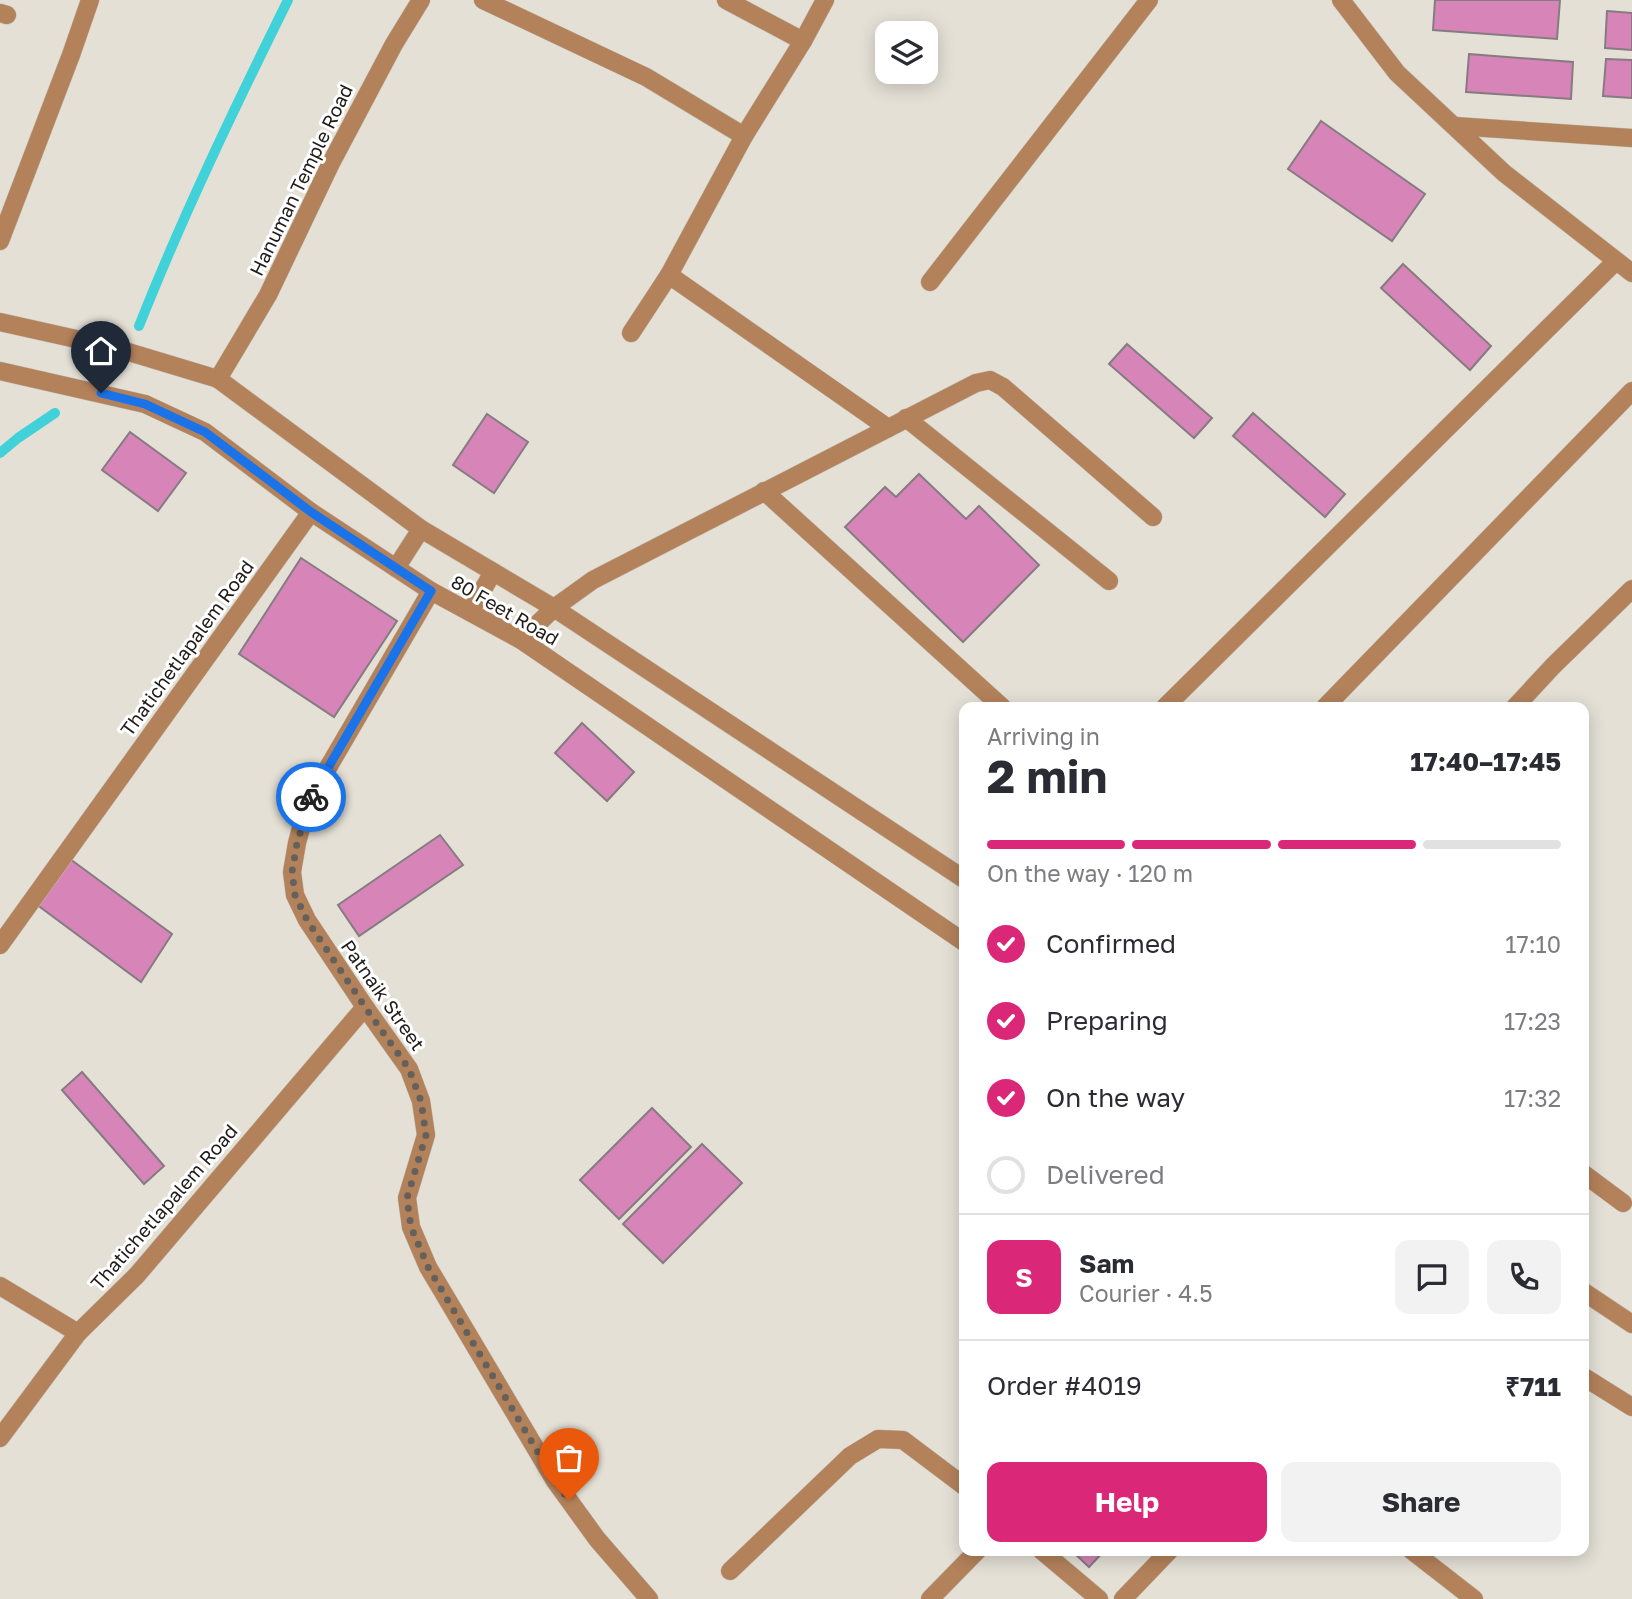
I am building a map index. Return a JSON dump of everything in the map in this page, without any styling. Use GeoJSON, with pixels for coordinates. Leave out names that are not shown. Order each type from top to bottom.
{"type":"FeatureCollection","features":[{"type":"Feature","properties":{"kind":"street"},"geometry":{"type":"LineString","coordinates":[[0,242],[90,0]]}},
{"type":"Feature","properties":{"kind":"street","name":"Hanuman Temple Road"},"geometry":{"type":"LineString","coordinates":[[218,379],[268,295],[331,163],[394,44],[421,0]]}},
{"type":"Feature","properties":{"kind":"street"},"geometry":{"type":"LineString","coordinates":[[483,0],[646,77],[744,136]]}},
{"type":"Feature","properties":{"kind":"street"},"geometry":{"type":"LineString","coordinates":[[726,0],[803,41]]}},
{"type":"Feature","properties":{"kind":"street"},"geometry":{"type":"LineString","coordinates":[[631,334],[669,275],[744,136],[825,0]]}},
{"type":"Feature","properties":{"kind":"street"},"geometry":{"type":"LineString","coordinates":[[930,282],[1149,0]]}},
{"type":"Feature","properties":{"kind":"street"},"geometry":{"type":"LineString","coordinates":[[1341,0],[1397,73],[1504,173],[1632,273]]}},
{"type":"Feature","properties":{"kind":"street"},"geometry":{"type":"LineString","coordinates":[[1455,127],[1632,138]]}},
{"type":"Feature","properties":{"kind":"street"},"geometry":{"type":"LineString","coordinates":[[1170,702],[1616,261]]}},
{"type":"Feature","properties":{"kind":"street"},"geometry":{"type":"LineString","coordinates":[[669,275],[888,428]]}},
{"type":"Feature","properties":{"kind":"street","name":"80 Feet Road"},"geometry":{"type":"LineString","coordinates":[[0,322],[112,346],[218,379],[421,529],[554,608],[959,876]]}},
{"type":"Feature","properties":{"kind":"street","name":"80 Feet Road"},"geometry":{"type":"LineString","coordinates":[[0,371],[145,404],[205,432],[311,512],[431,591],[521,640],[959,939]]}},
{"type":"Feature","properties":{"kind":"street"},"geometry":{"type":"LineString","coordinates":[[521,640],[554,608],[593,580],[906,418],[976,383],[990,380],[1003,387],[1153,517]]}},
{"type":"Feature","properties":{"kind":"street"},"geometry":{"type":"LineString","coordinates":[[1330,702],[1632,391]]}},
{"type":"Feature","properties":{"kind":"street"},"geometry":{"type":"LineString","coordinates":[[906,418],[1109,582]]}},
{"type":"Feature","properties":{"kind":"street"},"geometry":{"type":"LineString","coordinates":[[765,491],[997,702]]}},
{"type":"Feature","properties":{"kind":"street","name":"Thatichetlapalem Road"},"geometry":{"type":"LineString","coordinates":[[0,945],[311,512]]}},
{"type":"Feature","properties":{"kind":"street"},"geometry":{"type":"LineString","coordinates":[[396,568],[421,529]]}},
{"type":"Feature","properties":{"kind":"street"},"geometry":{"type":"LineString","coordinates":[[470,612],[493,572]]}},
{"type":"Feature","properties":{"kind":"street"},"geometry":{"type":"LineString","coordinates":[[1520,702],[1632,589]]}},
{"type":"Feature","properties":{"kind":"street","name":"Patnaik Street"},"geometry":{"type":"LineString","coordinates":[[431,591],[308,802],[292,872],[295,895],[307,920],[409,1069],[421,1101],[426,1135],[407,1198],[411,1227],[428,1267],[555,1481],[597,1539],[649,1599]]}},
{"type":"Feature","properties":{"kind":"street","name":"Thatichetlapalem Road"},"geometry":{"type":"LineString","coordinates":[[0,1438],[78,1333],[137,1275],[365,1007]]}},
{"type":"Feature","properties":{"kind":"street"},"geometry":{"type":"LineString","coordinates":[[1589,1178],[1623,1203]]}},
{"type":"Feature","properties":{"kind":"street"},"geometry":{"type":"LineString","coordinates":[[0,1286],[78,1333]]}},
{"type":"Feature","properties":{"kind":"street"},"geometry":{"type":"LineString","coordinates":[[1589,1295],[1632,1324]]}},
{"type":"Feature","properties":{"kind":"street"},"geometry":{"type":"LineString","coordinates":[[1589,1380],[1632,1407]]}},
{"type":"Feature","properties":{"kind":"street"},"geometry":{"type":"LineString","coordinates":[[730,1571],[850,1456],[878,1439],[903,1440],[959,1482]]}},
{"type":"Feature","properties":{"kind":"street"},"geometry":{"type":"LineString","coordinates":[[930,1599],[972,1556]]}},
{"type":"Feature","properties":{"kind":"street"},"geometry":{"type":"LineString","coordinates":[[1048,1556],[1099,1599]]}},
{"type":"Feature","properties":{"kind":"street"},"geometry":{"type":"LineString","coordinates":[[1123,1599],[1164,1556]]}},
{"type":"Feature","properties":{"kind":"street"},"geometry":{"type":"LineString","coordinates":[[1419,1556],[1474,1599]]}},
{"type":"Feature","properties":{"kind":"building"},"geometry":{"type":"Polygon","coordinates":[[[1435,0],[1560,0],[1557,39],[1433,30],[1435,0]]]}},
{"type":"Feature","properties":{"kind":"building"},"geometry":{"type":"Polygon","coordinates":[[[1607,11],[1632,13],[1632,50],[1605,48],[1607,11]]]}},
{"type":"Feature","properties":{"kind":"building"},"geometry":{"type":"Polygon","coordinates":[[[1469,54],[1573,62],[1571,99],[1466,92],[1469,54]]]}},
{"type":"Feature","properties":{"kind":"building"},"geometry":{"type":"Polygon","coordinates":[[[1606,59],[1632,60],[1632,98],[1603,96],[1606,59]]]}},
{"type":"Feature","properties":{"kind":"building"},"geometry":{"type":"Polygon","coordinates":[[[1321,121],[1425,194],[1392,241],[1288,169],[1321,121]]]}},
{"type":"Feature","properties":{"kind":"building"},"geometry":{"type":"Polygon","coordinates":[[[1403,264],[1491,346],[1470,370],[1381,288],[1403,264]]]}},
{"type":"Feature","properties":{"kind":"building"},"geometry":{"type":"Polygon","coordinates":[[[1127,344],[1212,418],[1194,438],[1109,364],[1127,344]]]}},
{"type":"Feature","properties":{"kind":"building"},"geometry":{"type":"Polygon","coordinates":[[[1253,413],[1345,494],[1325,517],[1233,436],[1253,413]]]}},
{"type":"Feature","properties":{"kind":"building"},"geometry":{"type":"Polygon","coordinates":[[[487,414],[528,442],[494,493],[453,465],[487,414]]]}},
{"type":"Feature","properties":{"kind":"building"},"geometry":{"type":"Polygon","coordinates":[[[130,432],[186,473],[158,511],[102,470],[130,432]]]}},
{"type":"Feature","properties":{"kind":"building"},"geometry":{"type":"Polygon","coordinates":[[[919,474],[966,519],[979,506],[1039,565],[963,642],[845,527],[885,487],[896,497],[919,474]]]}},
{"type":"Feature","properties":{"kind":"building"},"geometry":{"type":"Polygon","coordinates":[[[301,558],[397,621],[334,717],[239,654],[301,558]]]}},
{"type":"Feature","properties":{"kind":"building"},"geometry":{"type":"Polygon","coordinates":[[[582,723],[634,772],[607,801],[555,753],[582,723]]]}},
{"type":"Feature","properties":{"kind":"building"},"geometry":{"type":"Polygon","coordinates":[[[440,835],[463,865],[359,936],[338,905],[440,835]]]}},
{"type":"Feature","properties":{"kind":"building"},"geometry":{"type":"Polygon","coordinates":[[[66,856],[172,934],[141,982],[32,901],[66,856]]]}},
{"type":"Feature","properties":{"kind":"building"},"geometry":{"type":"Polygon","coordinates":[[[82,1072],[164,1166],[144,1184],[62,1090],[82,1072]]]}},
{"type":"Feature","properties":{"kind":"building"},"geometry":{"type":"Polygon","coordinates":[[[652,1108],[691,1147],[619,1219],[580,1180],[652,1108]]]}},
{"type":"Feature","properties":{"kind":"building"},"geometry":{"type":"Polygon","coordinates":[[[702,1144],[742,1183],[663,1263],[623,1224],[702,1144]]]}},
{"type":"Feature","properties":{"kind":"building"},"geometry":{"type":"Polygon","coordinates":[[[1077,1556],[1099,1556],[1089,1567],[1077,1556]]]}},
{"type":"Feature","properties":{"kind":"waterway"},"geometry":{"type":"LineString","coordinates":[[139,326],[210,162],[288,0]]}},
{"type":"Feature","properties":{"kind":"waterway"},"geometry":{"type":"LineString","coordinates":[[0,453],[55,413]]}},
{"type":"Feature","properties":{"kind":"way so far"},"geometry":{"type":"LineString","coordinates":[[311,797],[297,843],[292,872],[295,895],[307,920],[409,1069],[421,1101],[426,1135],[407,1198],[411,1227],[428,1267],[555,1481],[569,1500]]}},
{"type":"Feature","properties":{"kind":"route"},"geometry":{"type":"LineString","coordinates":[[101,393],[145,404],[205,432],[311,512],[431,591],[311,797]]}}]}
